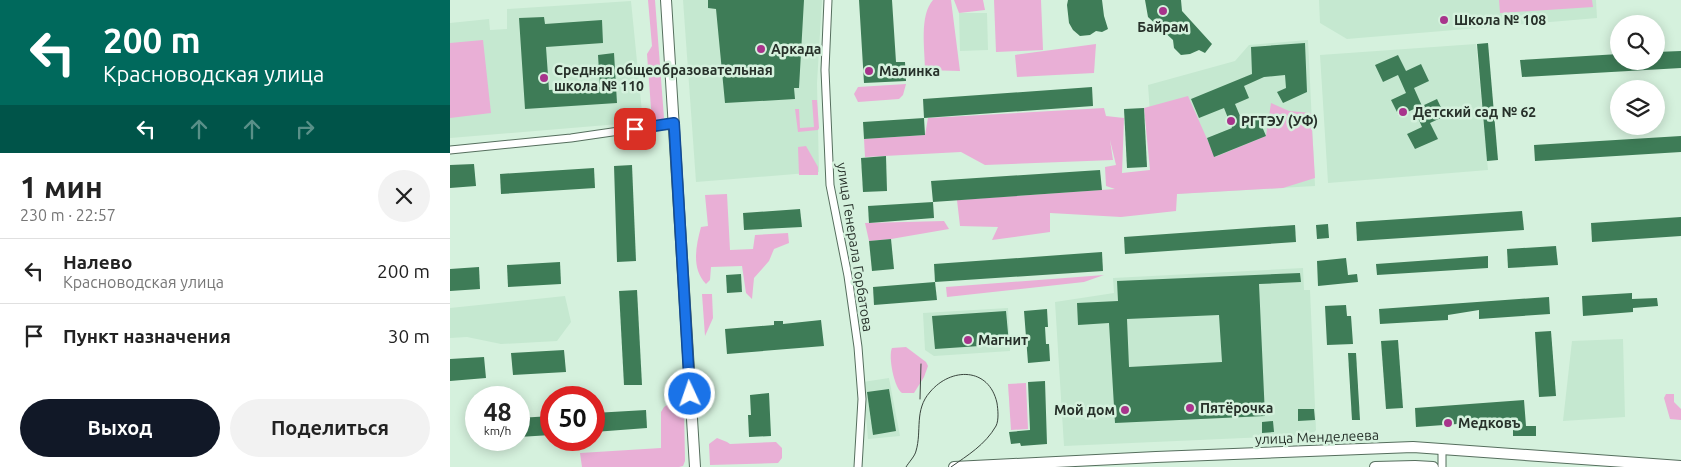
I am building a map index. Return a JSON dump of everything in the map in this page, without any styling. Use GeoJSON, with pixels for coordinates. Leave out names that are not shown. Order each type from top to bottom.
{"type":"FeatureCollection","features":[{"type":"Feature","properties":{"kind":"main road"},"geometry":{"type":"LineString","coordinates":[[666,0],[695,467]]}},
{"type":"Feature","properties":{"kind":"main road","name":"улица Менделеева"},"geometry":{"type":"LineString","coordinates":[[954,467],[1413,447],[1681,466]]}},
{"type":"Feature","properties":{"kind":"main road"},"geometry":{"type":"LineString","coordinates":[[1375,467],[1433,467]]}},
{"type":"Feature","properties":{"kind":"street","name":"улица Генерала Горбатова"},"geometry":{"type":"LineString","coordinates":[[828,0],[825,70],[830,185],[848,276],[858,347],[862,399],[858,467]]}},
{"type":"Feature","properties":{"kind":"street"},"geometry":{"type":"LineString","coordinates":[[450,150],[571,138],[674,123]]}},
{"type":"Feature","properties":{"kind":"street"},"geometry":{"type":"LineString","coordinates":[[1442,449],[1442,467]]}},
{"type":"Feature","properties":{"kind":"shaded area"},"geometry":{"type":"Polygon","coordinates":[[[648,0],[655,0],[664,118],[661,121],[652,122],[647,54],[652,46],[648,0]]]}},
{"type":"Feature","properties":{"kind":"shaded area"},"geometry":{"type":"Polygon","coordinates":[[[683,0],[822,0],[817,83],[819,172],[696,182],[683,0]]]}},
{"type":"Feature","properties":{"kind":"shaded area"},"geometry":{"type":"Polygon","coordinates":[[[933,0],[951,0],[960,71],[925,70],[924,24],[933,0]]]}},
{"type":"Feature","properties":{"kind":"shaded area"},"geometry":{"type":"Polygon","coordinates":[[[954,0],[983,0],[985,10],[959,13],[954,0]]]}},
{"type":"Feature","properties":{"kind":"shaded area"},"geometry":{"type":"Polygon","coordinates":[[[994,0],[1041,0],[1043,50],[996,52],[994,0]]]}},
{"type":"Feature","properties":{"kind":"shaded area","name":"Школа № 108"},"geometry":{"type":"Polygon","coordinates":[[[1319,0],[1596,0],[1597,18],[1347,39],[1320,23],[1319,0]]]}},
{"type":"Feature","properties":{"kind":"shaded area"},"geometry":{"type":"Polygon","coordinates":[[[1499,0],[1592,0],[1593,7],[1500,13],[1499,0]]]}},
{"type":"Feature","properties":{"kind":"shaded area","name":"Средняя общеобразовательная школа № 110"},"geometry":{"type":"Polygon","coordinates":[[[631,1],[643,122],[450,138],[450,23],[489,19],[490,30],[507,29],[507,9],[631,1]]]}},
{"type":"Feature","properties":{"kind":"shaded area"},"geometry":{"type":"Polygon","coordinates":[[[959,13],[987,13],[988,50],[960,51],[959,13]]]}},
{"type":"Feature","properties":{"kind":"shaded area"},"geometry":{"type":"Polygon","coordinates":[[[483,40],[491,113],[450,118],[450,43],[483,40]]]}},
{"type":"Feature","properties":{"kind":"shaded area","name":"РГТЭУ (УФ)"},"geometry":{"type":"Polygon","coordinates":[[[1308,40],[1315,186],[1156,195],[1148,85],[1235,61],[1249,45],[1308,40]]]}},
{"type":"Feature","properties":{"kind":"shaded area"},"geometry":{"type":"Polygon","coordinates":[[[1096,44],[1094,73],[1017,77],[1015,55],[1096,44]]]}},
{"type":"Feature","properties":{"kind":"shaded area","name":"Детский сад № 62"},"geometry":{"type":"Polygon","coordinates":[[[1476,44],[1488,170],[1328,183],[1320,55],[1476,44]]]}},
{"type":"Feature","properties":{"kind":"shaded area"},"geometry":{"type":"Polygon","coordinates":[[[906,84],[903,95],[899,99],[858,102],[854,94],[858,87],[906,84]]]}},
{"type":"Feature","properties":{"kind":"shaded area"},"geometry":{"type":"Polygon","coordinates":[[[1188,96],[1215,157],[1266,136],[1271,103],[1289,111],[1311,113],[1315,178],[1283,188],[1177,194],[1176,211],[1121,217],[1050,213],[1050,232],[992,240],[998,227],[960,226],[957,200],[1115,189],[1106,186],[1105,167],[1116,165],[1110,140],[1113,160],[985,165],[961,152],[865,157],[864,139],[925,135],[928,118],[1104,108],[1106,116],[1124,118],[1122,173],[1150,170],[1144,108],[1188,96]]]}},
{"type":"Feature","properties":{"kind":"shaded area"},"geometry":{"type":"Polygon","coordinates":[[[812,100],[817,100],[819,128],[818,130],[798,132],[795,109],[799,109],[800,128],[814,127],[812,100]]]}},
{"type":"Feature","properties":{"kind":"shaded area"},"geometry":{"type":"Polygon","coordinates":[[[806,146],[818,167],[818,175],[799,175],[798,147],[806,146]]]}},
{"type":"Feature","properties":{"kind":"shaded area"},"geometry":{"type":"Polygon","coordinates":[[[727,194],[730,250],[753,249],[755,235],[788,233],[789,243],[774,249],[769,261],[754,278],[752,299],[746,293],[742,266],[711,267],[710,280],[706,284],[698,271],[696,249],[699,234],[701,227],[708,226],[705,195],[727,194]]]}},
{"type":"Feature","properties":{"kind":"shaded area"},"geometry":{"type":"Polygon","coordinates":[[[944,221],[949,229],[869,241],[865,223],[944,221]]]}},
{"type":"Feature","properties":{"kind":"shaded area"},"geometry":{"type":"Polygon","coordinates":[[[1303,268],[1304,290],[1310,290],[1316,430],[1312,435],[1064,446],[1055,302],[1114,293],[1113,278],[1303,268]]]}},
{"type":"Feature","properties":{"kind":"shaded area"},"geometry":{"type":"Polygon","coordinates":[[[1104,275],[1084,282],[947,297],[946,287],[1104,275]]]}},
{"type":"Feature","properties":{"kind":"shaded area"},"geometry":{"type":"Polygon","coordinates":[[[702,294],[712,294],[713,318],[705,336],[702,294]]]}},
{"type":"Feature","properties":{"kind":"shaded area"},"geometry":{"type":"Polygon","coordinates":[[[565,296],[571,322],[557,341],[501,344],[467,337],[450,338],[450,308],[565,296]]]}},
{"type":"Feature","properties":{"kind":"shaded area"},"geometry":{"type":"Polygon","coordinates":[[[1008,308],[1010,351],[934,356],[925,350],[923,313],[1008,308]]]}},
{"type":"Feature","properties":{"kind":"shaded area"},"geometry":{"type":"Polygon","coordinates":[[[1623,339],[1625,417],[1563,421],[1572,341],[1623,339]]]}},
{"type":"Feature","properties":{"kind":"shaded area"},"geometry":{"type":"Polygon","coordinates":[[[906,347],[926,362],[928,366],[924,377],[914,393],[902,393],[896,385],[892,372],[892,348],[906,347]]]}},
{"type":"Feature","properties":{"kind":"shaded area"},"geometry":{"type":"Polygon","coordinates":[[[889,378],[900,436],[868,439],[863,382],[889,378]]]}},
{"type":"Feature","properties":{"kind":"shaded area"},"geometry":{"type":"Polygon","coordinates":[[[1026,383],[1028,429],[1011,430],[1008,384],[1026,383]]]}},
{"type":"Feature","properties":{"kind":"shaded area"},"geometry":{"type":"Polygon","coordinates":[[[1666,394],[1674,394],[1674,402],[1681,409],[1681,420],[1670,419],[1664,398],[1666,394]]]}},
{"type":"Feature","properties":{"kind":"shaded area"},"geometry":{"type":"Polygon","coordinates":[[[673,401],[680,402],[684,408],[685,461],[683,466],[582,467],[580,453],[661,448],[661,412],[664,407],[673,401]]]}},
{"type":"Feature","properties":{"kind":"shaded area"},"geometry":{"type":"Polygon","coordinates":[[[717,438],[730,444],[776,442],[782,448],[782,458],[778,463],[710,465],[709,444],[717,438]]]}},
{"type":"Feature","properties":{"kind":"building","name":"Аркада"},"geometry":{"type":"Polygon","coordinates":[[[708,0],[804,0],[799,88],[794,88],[795,99],[725,103],[716,9],[708,8],[708,0]]]}},
{"type":"Feature","properties":{"kind":"building"},"geometry":{"type":"Polygon","coordinates":[[[859,0],[892,0],[896,62],[905,62],[906,81],[864,83],[859,0]]]}},
{"type":"Feature","properties":{"kind":"building"},"geometry":{"type":"Polygon","coordinates":[[[1068,0],[1102,0],[1108,29],[1080,36],[1069,23],[1068,0]]]}},
{"type":"Feature","properties":{"kind":"building"},"geometry":{"type":"Polygon","coordinates":[[[1145,0],[1181,0],[1182,11],[1212,44],[1205,53],[1199,50],[1181,55],[1174,48],[1173,40],[1148,17],[1145,0]]]}},
{"type":"Feature","properties":{"kind":"building"},"geometry":{"type":"Polygon","coordinates":[[[544,17],[545,24],[602,20],[603,43],[546,47],[549,90],[600,87],[598,55],[614,53],[617,103],[525,109],[519,18],[544,17]]]}},
{"type":"Feature","properties":{"kind":"building"},"geometry":{"type":"Polygon","coordinates":[[[1305,43],[1307,92],[1283,103],[1277,92],[1286,88],[1285,75],[1264,77],[1244,86],[1249,98],[1235,104],[1243,123],[1258,117],[1266,136],[1214,157],[1207,138],[1232,128],[1224,108],[1199,118],[1191,99],[1252,74],[1251,47],[1305,43]]]}},
{"type":"Feature","properties":{"kind":"building"},"geometry":{"type":"Polygon","coordinates":[[[1488,43],[1498,160],[1487,161],[1477,44],[1488,43]]]}},
{"type":"Feature","properties":{"kind":"building"},"geometry":{"type":"Polygon","coordinates":[[[1681,51],[1681,68],[1665,69],[1665,52],[1681,51]]]}},
{"type":"Feature","properties":{"kind":"building"},"geometry":{"type":"Polygon","coordinates":[[[1398,55],[1406,71],[1421,64],[1429,81],[1414,88],[1422,106],[1437,99],[1445,116],[1430,123],[1438,139],[1415,149],[1407,134],[1422,127],[1414,109],[1399,116],[1391,100],[1406,93],[1398,75],[1383,82],[1375,65],[1398,55]]]}},
{"type":"Feature","properties":{"kind":"building"},"geometry":{"type":"Polygon","coordinates":[[[1610,55],[1610,70],[1646,70],[1522,77],[1520,60],[1610,55]]]}},
{"type":"Feature","properties":{"kind":"building"},"geometry":{"type":"Polygon","coordinates":[[[1092,87],[1093,106],[924,118],[923,99],[1092,87]]]}},
{"type":"Feature","properties":{"kind":"building"},"geometry":{"type":"Polygon","coordinates":[[[1144,108],[1147,167],[1127,168],[1124,109],[1144,108]]]}},
{"type":"Feature","properties":{"kind":"building"},"geometry":{"type":"Polygon","coordinates":[[[924,118],[925,135],[864,139],[863,122],[924,118]]]}},
{"type":"Feature","properties":{"kind":"building"},"geometry":{"type":"Polygon","coordinates":[[[1681,136],[1681,152],[1535,161],[1534,145],[1681,136]]]}},
{"type":"Feature","properties":{"kind":"building"},"geometry":{"type":"Polygon","coordinates":[[[886,156],[887,191],[863,192],[861,158],[886,156]]]}},
{"type":"Feature","properties":{"kind":"building"},"geometry":{"type":"Polygon","coordinates":[[[474,164],[476,186],[450,188],[450,165],[474,164]]]}},
{"type":"Feature","properties":{"kind":"building"},"geometry":{"type":"Polygon","coordinates":[[[632,165],[636,261],[617,262],[614,166],[632,165]]]}},
{"type":"Feature","properties":{"kind":"building"},"geometry":{"type":"Polygon","coordinates":[[[594,168],[595,188],[501,194],[500,174],[594,168]]]}},
{"type":"Feature","properties":{"kind":"building"},"geometry":{"type":"Polygon","coordinates":[[[1100,170],[1102,190],[933,202],[931,181],[1100,170]]]}},
{"type":"Feature","properties":{"kind":"building"},"geometry":{"type":"Polygon","coordinates":[[[933,202],[934,218],[869,223],[868,206],[933,202]]]}},
{"type":"Feature","properties":{"kind":"building"},"geometry":{"type":"Polygon","coordinates":[[[800,209],[802,227],[744,230],[743,213],[800,209]]]}},
{"type":"Feature","properties":{"kind":"building"},"geometry":{"type":"Polygon","coordinates":[[[1522,211],[1524,230],[1357,241],[1356,222],[1522,211]]]}},
{"type":"Feature","properties":{"kind":"building"},"geometry":{"type":"Polygon","coordinates":[[[1681,217],[1681,236],[1592,242],[1591,223],[1681,217]]]}},
{"type":"Feature","properties":{"kind":"building"},"geometry":{"type":"Polygon","coordinates":[[[1328,224],[1329,238],[1317,239],[1316,225],[1328,224]]]}},
{"type":"Feature","properties":{"kind":"building"},"geometry":{"type":"Polygon","coordinates":[[[1295,225],[1296,242],[1125,254],[1124,237],[1295,225]]]}},
{"type":"Feature","properties":{"kind":"building"},"geometry":{"type":"Polygon","coordinates":[[[891,239],[894,269],[872,271],[869,241],[891,239]]]}},
{"type":"Feature","properties":{"kind":"building"},"geometry":{"type":"Polygon","coordinates":[[[1556,246],[1558,265],[1508,268],[1507,249],[1556,246]]]}},
{"type":"Feature","properties":{"kind":"building"},"geometry":{"type":"Polygon","coordinates":[[[1102,252],[1103,271],[935,282],[934,264],[1102,252]]]}},
{"type":"Feature","properties":{"kind":"building"},"geometry":{"type":"Polygon","coordinates":[[[1488,256],[1488,268],[1377,275],[1376,264],[1488,256]]]}},
{"type":"Feature","properties":{"kind":"building"},"geometry":{"type":"Polygon","coordinates":[[[1346,258],[1348,275],[1357,274],[1358,282],[1318,286],[1317,261],[1346,258]]]}},
{"type":"Feature","properties":{"kind":"building"},"geometry":{"type":"Polygon","coordinates":[[[560,262],[561,284],[508,287],[507,265],[560,262]]]}},
{"type":"Feature","properties":{"kind":"building"},"geometry":{"type":"Polygon","coordinates":[[[479,267],[480,289],[450,291],[450,269],[479,267]]]}},
{"type":"Feature","properties":{"kind":"building"},"geometry":{"type":"Polygon","coordinates":[[[1300,273],[1301,282],[1259,284],[1265,416],[1115,423],[1109,323],[1078,325],[1077,303],[1118,301],[1117,281],[1300,273]],[[1219,315],[1127,319],[1129,367],[1222,362],[1219,315]]]}},
{"type":"Feature","properties":{"kind":"building"},"geometry":{"type":"Polygon","coordinates":[[[741,274],[742,292],[727,293],[726,275],[741,274]]]}},
{"type":"Feature","properties":{"kind":"building"},"geometry":{"type":"Polygon","coordinates":[[[935,282],[937,300],[874,305],[873,287],[935,282]]]}},
{"type":"Feature","properties":{"kind":"building"},"geometry":{"type":"Polygon","coordinates":[[[637,290],[642,385],[624,385],[619,291],[637,290]]]}},
{"type":"Feature","properties":{"kind":"building"},"geometry":{"type":"Polygon","coordinates":[[[1632,293],[1632,299],[1657,298],[1658,306],[1633,308],[1633,312],[1583,316],[1582,296],[1632,293]]]}},
{"type":"Feature","properties":{"kind":"building"},"geometry":{"type":"Polygon","coordinates":[[[1549,297],[1550,314],[1479,319],[1479,310],[1448,315],[1448,320],[1380,324],[1379,309],[1549,297]]]}},
{"type":"Feature","properties":{"kind":"building"},"geometry":{"type":"Polygon","coordinates":[[[1346,305],[1347,316],[1351,316],[1353,344],[1327,345],[1325,306],[1346,305]]]}},
{"type":"Feature","properties":{"kind":"building"},"geometry":{"type":"Polygon","coordinates":[[[1047,309],[1048,327],[1045,327],[1050,361],[1028,363],[1024,311],[1047,309]]]}},
{"type":"Feature","properties":{"kind":"building"},"geometry":{"type":"Polygon","coordinates":[[[1006,311],[1009,344],[935,349],[932,316],[1006,311]]]}},
{"type":"Feature","properties":{"kind":"building"},"geometry":{"type":"Polygon","coordinates":[[[821,320],[824,346],[727,354],[725,329],[774,325],[774,321],[783,321],[783,324],[821,320]]]}},
{"type":"Feature","properties":{"kind":"building"},"geometry":{"type":"Polygon","coordinates":[[[1551,331],[1556,396],[1539,397],[1535,332],[1551,331]]]}},
{"type":"Feature","properties":{"kind":"building"},"geometry":{"type":"Polygon","coordinates":[[[1398,340],[1403,408],[1386,409],[1381,341],[1398,340]]]}},
{"type":"Feature","properties":{"kind":"building"},"geometry":{"type":"Polygon","coordinates":[[[564,350],[566,372],[513,375],[511,353],[564,350]]]}},
{"type":"Feature","properties":{"kind":"building"},"geometry":{"type":"Polygon","coordinates":[[[1348,353],[1356,353],[1360,420],[1352,420],[1348,353]]]}},
{"type":"Feature","properties":{"kind":"building"},"geometry":{"type":"Polygon","coordinates":[[[484,357],[486,378],[450,381],[450,359],[484,357]]]}},
{"type":"Feature","properties":{"kind":"building"},"geometry":{"type":"Polygon","coordinates":[[[1045,381],[1047,444],[1021,446],[1020,443],[1011,444],[1009,432],[1030,430],[1028,382],[1045,381]]]}},
{"type":"Feature","properties":{"kind":"building"},"geometry":{"type":"Polygon","coordinates":[[[889,389],[896,431],[873,435],[867,392],[889,389]]]}},
{"type":"Feature","properties":{"kind":"building"},"geometry":{"type":"Polygon","coordinates":[[[769,393],[771,436],[749,437],[748,415],[751,415],[750,395],[769,393]]]}},
{"type":"Feature","properties":{"kind":"building"},"geometry":{"type":"Polygon","coordinates":[[[1524,400],[1526,426],[1536,426],[1536,436],[1513,436],[1513,420],[1416,427],[1415,408],[1524,400]]]}},
{"type":"Feature","properties":{"kind":"building"},"geometry":{"type":"Polygon","coordinates":[[[1298,409],[1314,409],[1315,420],[1298,421],[1298,409]]]}},
{"type":"Feature","properties":{"kind":"building"},"geometry":{"type":"Polygon","coordinates":[[[646,410],[647,428],[605,431],[605,412],[646,410]]]}},
{"type":"Feature","properties":{"kind":"building"},"geometry":{"type":"Polygon","coordinates":[[[530,417],[540,417],[540,436],[530,436],[530,417]]]}},
{"type":"Feature","properties":{"kind":"building"},"geometry":{"type":"Polygon","coordinates":[[[1273,421],[1274,432],[1262,433],[1262,422],[1273,421]]]}},
{"type":"Feature","properties":{"kind":"tram line"},"geometry":{"type":"LineString","coordinates":[[920,399],[921,364]]}},
{"type":"Feature","properties":{"kind":"tram line"},"geometry":{"type":"LineString","coordinates":[[906,467],[916,451],[920,413],[925,399],[930,392],[948,378],[958,375],[978,377],[993,391],[997,403],[998,421],[992,433],[981,444],[951,467]]}},
{"type":"Feature","properties":{"kind":"place","name":"Байрам"},"geometry":{"type":"Point","coordinates":[1163,11]}},
{"type":"Feature","properties":{"kind":"place","name":"Школа № 108"},"geometry":{"type":"Point","coordinates":[1444,20]}},
{"type":"Feature","properties":{"kind":"place","name":"Аркада"},"geometry":{"type":"Point","coordinates":[761,49]}},
{"type":"Feature","properties":{"kind":"place","name":"Малинка"},"geometry":{"type":"Point","coordinates":[869,71]}},
{"type":"Feature","properties":{"kind":"place","name":"Средняя общеобразовательная школа № 110"},"geometry":{"type":"Point","coordinates":[544,78]}},
{"type":"Feature","properties":{"kind":"place","name":"Детский сад № 62"},"geometry":{"type":"Point","coordinates":[1403,112]}},
{"type":"Feature","properties":{"kind":"place","name":"РГТЭУ (УФ)"},"geometry":{"type":"Point","coordinates":[1231,121]}},
{"type":"Feature","properties":{"kind":"place","name":"Магнит"},"geometry":{"type":"Point","coordinates":[968,340]}},
{"type":"Feature","properties":{"kind":"place","name":"Пятёрочка"},"geometry":{"type":"Point","coordinates":[1190,408]}},
{"type":"Feature","properties":{"kind":"place","name":"Мой дом"},"geometry":{"type":"Point","coordinates":[1125,410]}},
{"type":"Feature","properties":{"kind":"place","name":"Медковъ"},"geometry":{"type":"Point","coordinates":[1448,423]}},
{"type":"Feature","properties":{"kind":"route"},"geometry":{"type":"LineString","coordinates":[[635,129],[674,123],[690,394]]}}]}
